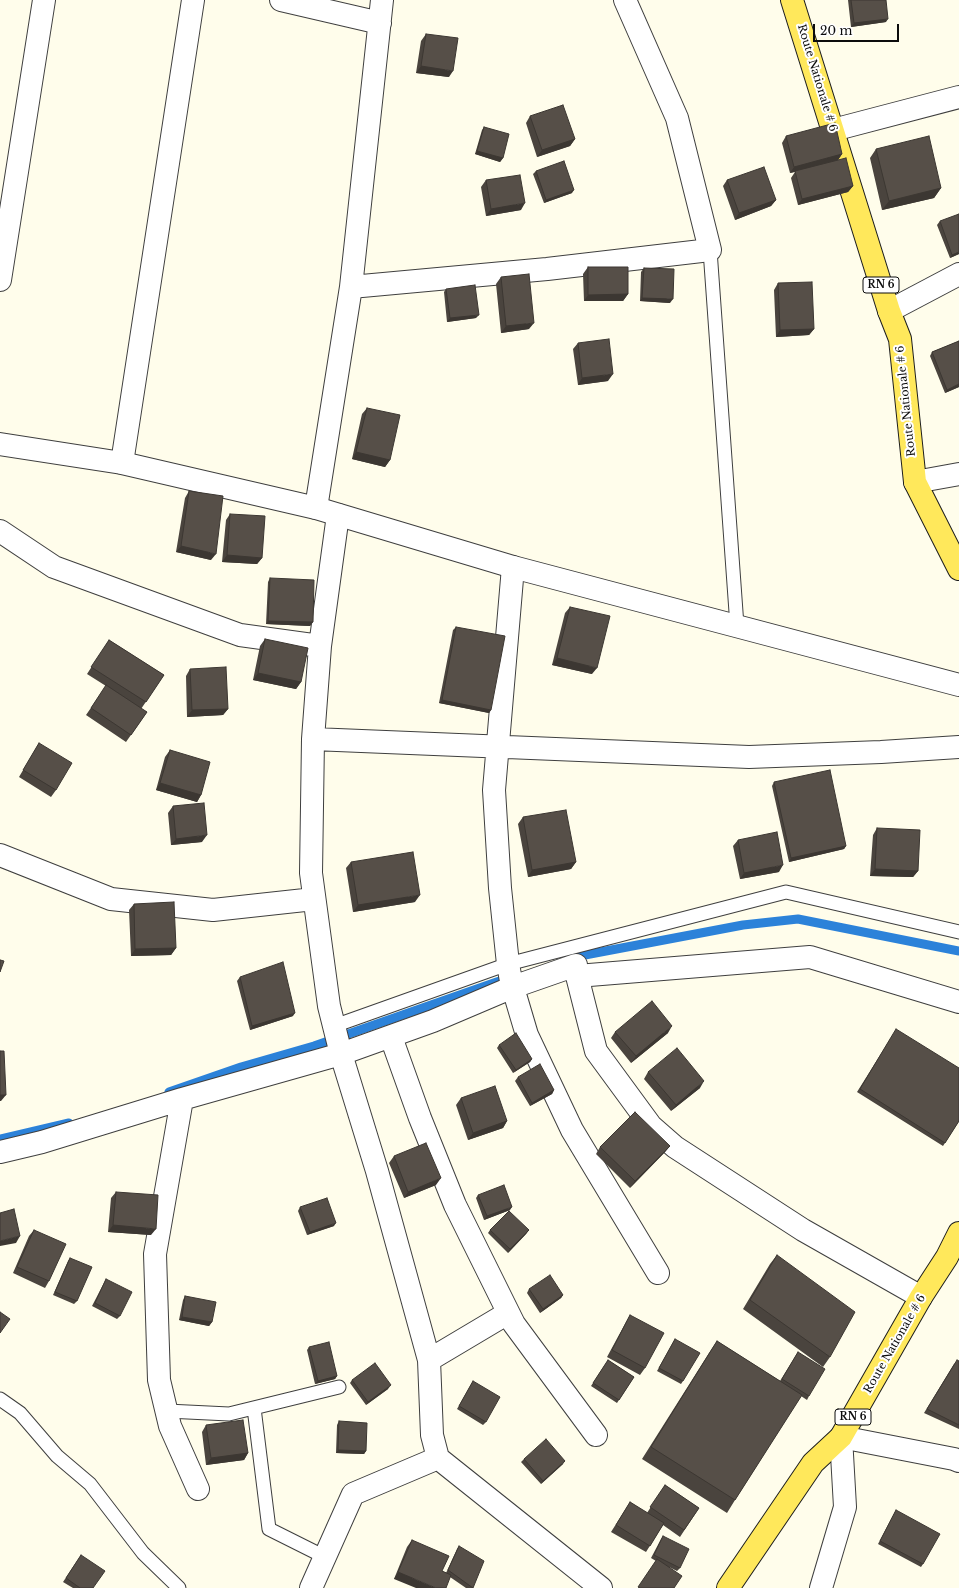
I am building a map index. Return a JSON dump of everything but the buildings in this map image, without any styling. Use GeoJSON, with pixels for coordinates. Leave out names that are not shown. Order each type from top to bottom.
{"type":"FeatureCollection","features":[{"type":"Feature","properties":{"kind":"main road","name":"Route Nationale # 6"},"geometry":{"type":"LineString","coordinates":[[792,0],[889,311],[900,339],[915,482],[959,569]]}},
{"type":"Feature","properties":{"kind":"main road","name":"Route Nationale # 6"},"geometry":{"type":"LineString","coordinates":[[728,1588],[814,1463],[841,1437],[921,1297],[953,1259],[959,1233]]}},
{"type":"Feature","properties":{"kind":"street"},"geometry":{"type":"LineString","coordinates":[[0,280],[44,0]]}},
{"type":"Feature","properties":{"kind":"street"},"geometry":{"type":"LineString","coordinates":[[122,463],[193,0]]}},
{"type":"Feature","properties":{"kind":"street"},"geometry":{"type":"LineString","coordinates":[[281,0],[380,23]]}},
{"type":"Feature","properties":{"kind":"street"},"geometry":{"type":"LineString","coordinates":[[316,508],[351,287],[382,0]]}},
{"type":"Feature","properties":{"kind":"street"},"geometry":{"type":"LineString","coordinates":[[351,287],[547,269],[710,250],[677,118],[625,0]]}},
{"type":"Feature","properties":{"kind":"street"},"geometry":{"type":"LineString","coordinates":[[833,130],[959,97]]}},
{"type":"Feature","properties":{"kind":"street"},"geometry":{"type":"LineString","coordinates":[[889,311],[959,274]]}},
{"type":"Feature","properties":{"kind":"street"},"geometry":{"type":"LineString","coordinates":[[0,444],[122,463],[316,508],[513,567],[959,685]]}},
{"type":"Feature","properties":{"kind":"street"},"geometry":{"type":"LineString","coordinates":[[915,482],[959,474]]}},
{"type":"Feature","properties":{"kind":"street"},"geometry":{"type":"LineString","coordinates":[[338,515],[320,646],[313,739],[311,873],[329,1006],[377,1171],[429,1360],[432,1435],[438,1458],[600,1588]]}},
{"type":"Feature","properties":{"kind":"street"},"geometry":{"type":"LineString","coordinates":[[0,531],[54,567],[240,635],[320,646]]}},
{"type":"Feature","properties":{"kind":"street"},"geometry":{"type":"LineString","coordinates":[[513,567],[494,790],[500,888],[510,977],[527,1035],[572,1130],[658,1273]]}},
{"type":"Feature","properties":{"kind":"street"},"geometry":{"type":"LineString","coordinates":[[313,739],[498,748],[749,757],[881,752],[959,747]]}},
{"type":"Feature","properties":{"kind":"street"},"geometry":{"type":"LineString","coordinates":[[0,855],[111,899],[213,910],[314,899]]}},
{"type":"Feature","properties":{"kind":"street"},"geometry":{"type":"LineString","coordinates":[[577,976],[810,957],[959,1002]]}},
{"type":"Feature","properties":{"kind":"street"},"geometry":{"type":"LineString","coordinates":[[0,1152],[42,1142],[182,1100],[338,1039],[390,1037],[510,977],[576,965],[577,976],[596,1051],[651,1126],[675,1147],[803,1230],[921,1297]]}},
{"type":"Feature","properties":{"kind":"street"},"geometry":{"type":"LineString","coordinates":[[390,1037],[455,1206],[508,1313],[514,1324],[596,1435]]}},
{"type":"Feature","properties":{"kind":"street"},"geometry":{"type":"LineString","coordinates":[[182,1100],[155,1254],[159,1380],[170,1426],[198,1489]]}},
{"type":"Feature","properties":{"kind":"street"},"geometry":{"type":"LineString","coordinates":[[429,1360],[508,1313]]}},
{"type":"Feature","properties":{"kind":"street"},"geometry":{"type":"LineString","coordinates":[[820,1588],[845,1507],[841,1437],[959,1461]]}},
{"type":"Feature","properties":{"kind":"street"},"geometry":{"type":"LineString","coordinates":[[311,1588],[353,1494],[438,1458]]}},
{"type":"Feature","properties":{"kind":"lane"},"geometry":{"type":"LineString","coordinates":[[710,250],[737,626]]}},
{"type":"Feature","properties":{"kind":"lane"},"geometry":{"type":"LineString","coordinates":[[338,1039],[510,977],[786,892],[959,932]]}},
{"type":"Feature","properties":{"kind":"lane"},"geometry":{"type":"LineString","coordinates":[[167,1411],[229,1414],[339,1387]]}},
{"type":"Feature","properties":{"kind":"lane"},"geometry":{"type":"LineString","coordinates":[[0,1399],[20,1413],[57,1456],[90,1484],[143,1553],[179,1588]]}},
{"type":"Feature","properties":{"kind":"lane"},"geometry":{"type":"LineString","coordinates":[[254,1408],[269,1529],[325,1557]]}},
{"type":"Feature","properties":{"kind":"waterway"},"geometry":{"type":"LineString","coordinates":[[569,958],[743,925],[798,919],[959,951]]}},
{"type":"Feature","properties":{"kind":"waterway"},"geometry":{"type":"LineString","coordinates":[[169,1092],[241,1067],[314,1046],[511,977]]}},
{"type":"Feature","properties":{"kind":"waterway"},"geometry":{"type":"LineString","coordinates":[[0,1139],[69,1123]]}}]}
